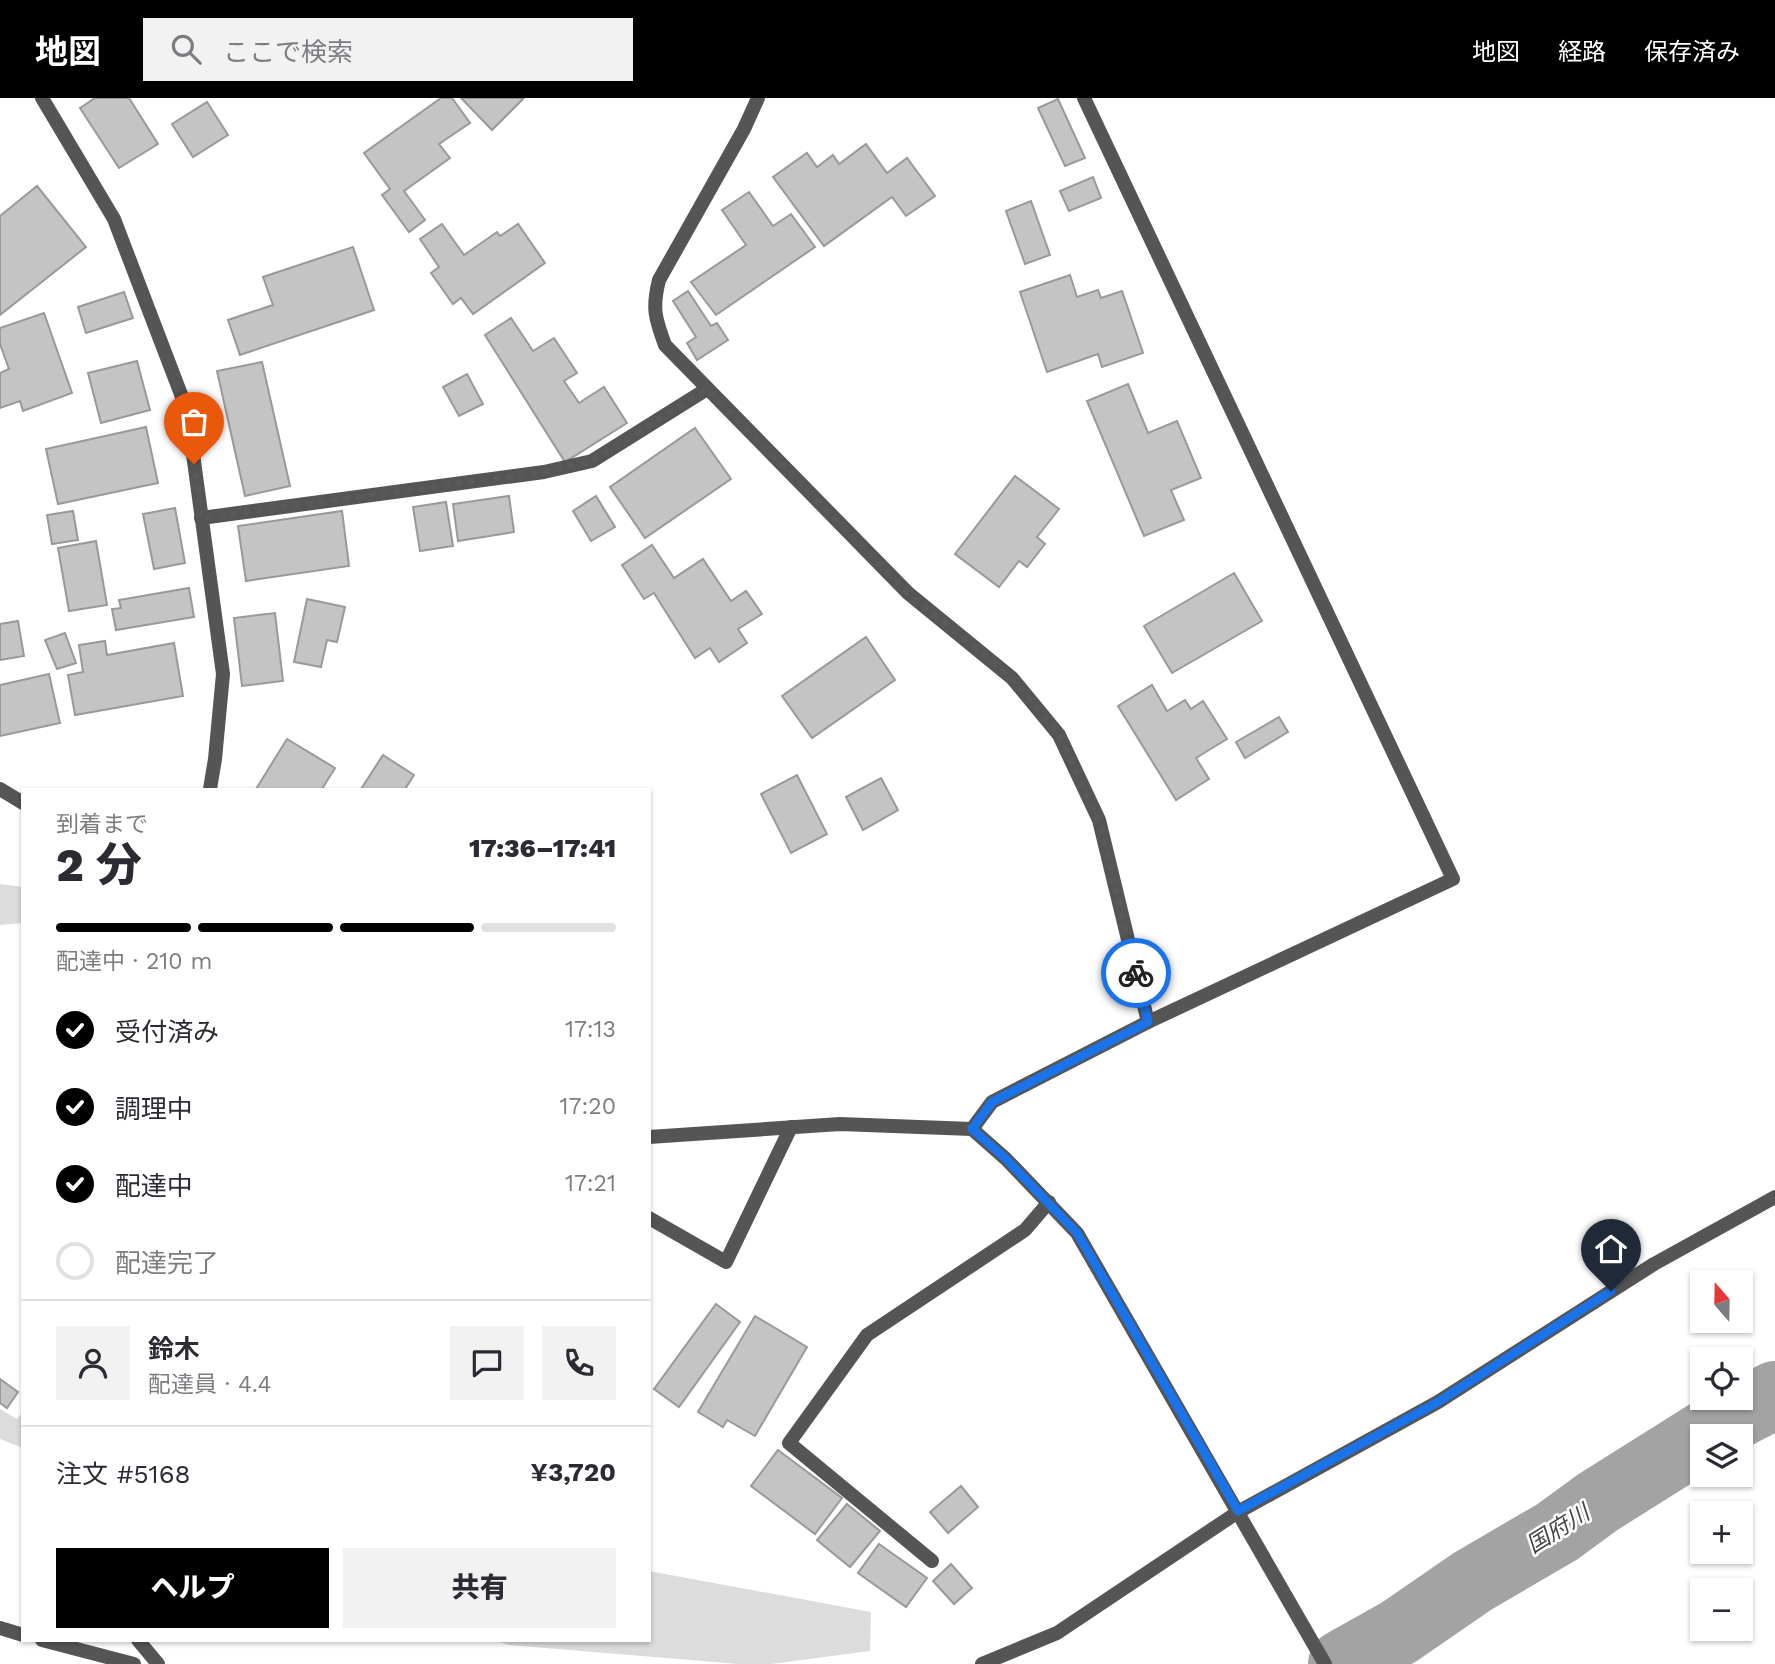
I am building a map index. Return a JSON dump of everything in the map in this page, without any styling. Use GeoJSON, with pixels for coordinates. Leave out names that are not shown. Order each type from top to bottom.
{"type":"FeatureCollection","features":[{"type":"Feature","properties":{"kind":"street"},"geometry":{"type":"LineString","coordinates":[[42,98],[114,219],[187,410],[223,674],[210,788]]}},
{"type":"Feature","properties":{"kind":"street"},"geometry":{"type":"LineString","coordinates":[[758,98],[744,129],[659,280],[654,302],[665,345],[908,593],[1012,678],[1059,735],[1099,820],[1148,1022]]}},
{"type":"Feature","properties":{"kind":"street"},"geometry":{"type":"LineString","coordinates":[[972,1129],[992,1102],[1148,1022],[1453,879],[1084,98]]}},
{"type":"Feature","properties":{"kind":"street"},"geometry":{"type":"LineString","coordinates":[[201,518],[544,472],[592,461],[707,389]]}},
{"type":"Feature","properties":{"kind":"street"},"geometry":{"type":"LineString","coordinates":[[0,789],[21,802]]}},
{"type":"Feature","properties":{"kind":"street"},"geometry":{"type":"LineString","coordinates":[[651,1138],[840,1124],[972,1129],[1049,1202],[1077,1233],[1325,1664]]}},
{"type":"Feature","properties":{"kind":"street"},"geometry":{"type":"LineString","coordinates":[[651,1219],[726,1262],[791,1127]]}},
{"type":"Feature","properties":{"kind":"street"},"geometry":{"type":"LineString","coordinates":[[982,1664],[1057,1633],[1238,1511],[1438,1402],[1654,1264],[1775,1197]]}},
{"type":"Feature","properties":{"kind":"street"},"geometry":{"type":"LineString","coordinates":[[932,1561],[789,1443],[867,1335],[1026,1230],[1049,1202]]}},
{"type":"Feature","properties":{"kind":"street"},"geometry":{"type":"LineString","coordinates":[[0,1628],[21,1633]]}},
{"type":"Feature","properties":{"kind":"street"},"geometry":{"type":"LineString","coordinates":[[50,1642],[135,1664]]}},
{"type":"Feature","properties":{"kind":"street"},"geometry":{"type":"LineString","coordinates":[[140,1642],[158,1664]]}},
{"type":"Feature","properties":{"kind":"shaded area"},"geometry":{"type":"Polygon","coordinates":[[[0,884],[21,887],[21,923],[0,925],[0,884]]]}},
{"type":"Feature","properties":{"kind":"shaded area"},"geometry":{"type":"Polygon","coordinates":[[[0,1409],[17,1419],[21,1414],[21,1447],[0,1439],[0,1409]]]}},
{"type":"Feature","properties":{"kind":"shaded area"},"geometry":{"type":"Polygon","coordinates":[[[651,1571],[871,1612],[870,1651],[771,1664],[738,1664],[509,1645],[500,1642],[651,1642],[651,1571]]]}},
{"type":"Feature","properties":{"kind":"building"},"geometry":{"type":"Polygon","coordinates":[[[95,98],[129,98],[158,144],[119,168],[80,108],[95,98]]]}},
{"type":"Feature","properties":{"kind":"building"},"geometry":{"type":"Polygon","coordinates":[[[441,98],[452,98],[470,123],[439,144],[450,158],[404,191],[425,220],[409,232],[382,195],[390,189],[364,153],[441,98]]]}},
{"type":"Feature","properties":{"kind":"building"},"geometry":{"type":"Polygon","coordinates":[[[461,98],[524,98],[492,130],[461,98]]]}},
{"type":"Feature","properties":{"kind":"building"},"geometry":{"type":"Polygon","coordinates":[[[1058,99],[1085,158],[1065,166],[1038,108],[1058,99]]]}},
{"type":"Feature","properties":{"kind":"building"},"geometry":{"type":"Polygon","coordinates":[[[207,102],[228,135],[193,157],[172,124],[207,102]]]}},
{"type":"Feature","properties":{"kind":"building"},"geometry":{"type":"Polygon","coordinates":[[[866,144],[887,173],[907,158],[935,196],[906,216],[892,197],[824,246],[773,177],[807,153],[817,167],[833,155],[839,164],[866,144]]]}},
{"type":"Feature","properties":{"kind":"building"},"geometry":{"type":"Polygon","coordinates":[[[1093,177],[1101,198],[1069,211],[1060,191],[1093,177]]]}},
{"type":"Feature","properties":{"kind":"building"},"geometry":{"type":"Polygon","coordinates":[[[37,186],[86,247],[0,315],[0,216],[37,186]]]}},
{"type":"Feature","properties":{"kind":"building"},"geometry":{"type":"Polygon","coordinates":[[[749,192],[773,226],[791,214],[815,247],[716,315],[691,282],[746,245],[722,210],[749,192]]]}},
{"type":"Feature","properties":{"kind":"building"},"geometry":{"type":"Polygon","coordinates":[[[1031,201],[1050,255],[1025,264],[1006,211],[1031,201]]]}},
{"type":"Feature","properties":{"kind":"building"},"geometry":{"type":"Polygon","coordinates":[[[442,224],[464,255],[497,232],[500,236],[518,224],[545,263],[473,314],[461,298],[453,304],[431,273],[439,267],[420,239],[442,224]]]}},
{"type":"Feature","properties":{"kind":"building"},"geometry":{"type":"Polygon","coordinates":[[[353,247],[374,310],[240,355],[228,320],[273,305],[263,277],[353,247]]]}},
{"type":"Feature","properties":{"kind":"building"},"geometry":{"type":"Polygon","coordinates":[[[1070,275],[1077,297],[1098,290],[1101,298],[1122,291],[1143,353],[1102,367],[1098,354],[1047,372],[1020,292],[1070,275]]]}},
{"type":"Feature","properties":{"kind":"building"},"geometry":{"type":"Polygon","coordinates":[[[688,291],[711,326],[717,323],[728,340],[697,360],[687,343],[696,337],[673,301],[688,291]]]}},
{"type":"Feature","properties":{"kind":"building"},"geometry":{"type":"Polygon","coordinates":[[[124,292],[133,318],[86,333],[78,307],[124,292]]]}},
{"type":"Feature","properties":{"kind":"building"},"geometry":{"type":"Polygon","coordinates":[[[44,313],[72,393],[23,411],[20,401],[0,408],[0,373],[9,369],[0,344],[0,328],[44,313]]]}},
{"type":"Feature","properties":{"kind":"building"},"geometry":{"type":"Polygon","coordinates":[[[511,318],[533,351],[554,338],[577,373],[564,381],[579,403],[604,387],[627,423],[565,462],[485,335],[511,318]]]}},
{"type":"Feature","properties":{"kind":"building"},"geometry":{"type":"Polygon","coordinates":[[[137,361],[150,410],[101,423],[88,373],[137,361]]]}},
{"type":"Feature","properties":{"kind":"building"},"geometry":{"type":"Polygon","coordinates":[[[262,362],[290,486],[245,496],[217,371],[262,362]]]}},
{"type":"Feature","properties":{"kind":"building"},"geometry":{"type":"Polygon","coordinates":[[[467,374],[483,404],[459,416],[443,387],[467,374]]]}},
{"type":"Feature","properties":{"kind":"building"},"geometry":{"type":"Polygon","coordinates":[[[1128,384],[1148,433],[1177,421],[1201,478],[1171,490],[1184,520],[1144,536],[1087,401],[1128,384]]]}},
{"type":"Feature","properties":{"kind":"building"},"geometry":{"type":"Polygon","coordinates":[[[146,427],[158,483],[58,504],[46,449],[146,427]]]}},
{"type":"Feature","properties":{"kind":"building"},"geometry":{"type":"Polygon","coordinates":[[[695,428],[731,479],[645,538],[610,487],[695,428]]]}},
{"type":"Feature","properties":{"kind":"building"},"geometry":{"type":"Polygon","coordinates":[[[1015,476],[1059,509],[1037,537],[1045,544],[1027,567],[1019,561],[999,587],[955,554],[1015,476]]]}},
{"type":"Feature","properties":{"kind":"building"},"geometry":{"type":"Polygon","coordinates":[[[509,496],[514,532],[458,541],[453,504],[509,496]]]}},
{"type":"Feature","properties":{"kind":"building"},"geometry":{"type":"Polygon","coordinates":[[[596,496],[615,527],[591,541],[573,511],[596,496]]]}},
{"type":"Feature","properties":{"kind":"building"},"geometry":{"type":"Polygon","coordinates":[[[446,502],[453,546],[420,551],[413,507],[446,502]]]}},
{"type":"Feature","properties":{"kind":"building"},"geometry":{"type":"Polygon","coordinates":[[[175,508],[185,563],[154,569],[143,514],[175,508]]]}},
{"type":"Feature","properties":{"kind":"building"},"geometry":{"type":"Polygon","coordinates":[[[73,511],[78,540],[52,544],[47,515],[73,511]]]}},
{"type":"Feature","properties":{"kind":"building"},"geometry":{"type":"Polygon","coordinates":[[[342,511],[349,566],[246,581],[238,526],[342,511]]]}},
{"type":"Feature","properties":{"kind":"building"},"geometry":{"type":"Polygon","coordinates":[[[96,541],[107,605],[69,611],[58,548],[96,541]]]}},
{"type":"Feature","properties":{"kind":"building"},"geometry":{"type":"Polygon","coordinates":[[[652,545],[674,578],[703,559],[731,601],[746,591],[762,614],[738,629],[747,643],[719,662],[710,648],[695,658],[654,593],[644,599],[622,565],[652,545]]]}},
{"type":"Feature","properties":{"kind":"building"},"geometry":{"type":"Polygon","coordinates":[[[1234,573],[1262,621],[1172,673],[1144,626],[1234,573]]]}},
{"type":"Feature","properties":{"kind":"building"},"geometry":{"type":"Polygon","coordinates":[[[189,588],[194,617],[116,630],[112,609],[121,608],[119,600],[189,588]]]}},
{"type":"Feature","properties":{"kind":"building"},"geometry":{"type":"Polygon","coordinates":[[[307,599],[345,607],[337,642],[327,640],[321,667],[294,662],[307,599]]]}},
{"type":"Feature","properties":{"kind":"building"},"geometry":{"type":"Polygon","coordinates":[[[275,613],[283,681],[242,686],[234,618],[275,613]]]}},
{"type":"Feature","properties":{"kind":"building"},"geometry":{"type":"Polygon","coordinates":[[[18,621],[24,656],[0,660],[0,624],[18,621]]]}},
{"type":"Feature","properties":{"kind":"building"},"geometry":{"type":"Polygon","coordinates":[[[65,633],[76,663],[57,669],[45,640],[65,633]]]}},
{"type":"Feature","properties":{"kind":"building"},"geometry":{"type":"Polygon","coordinates":[[[866,637],[895,680],[812,738],[782,696],[866,637]]]}},
{"type":"Feature","properties":{"kind":"building"},"geometry":{"type":"Polygon","coordinates":[[[105,641],[107,655],[174,643],[183,696],[75,715],[68,675],[83,672],[79,645],[105,641]]]}},
{"type":"Feature","properties":{"kind":"building"},"geometry":{"type":"Polygon","coordinates":[[[49,674],[60,723],[0,736],[0,685],[49,674]]]}},
{"type":"Feature","properties":{"kind":"building"},"geometry":{"type":"Polygon","coordinates":[[[1152,685],[1167,711],[1185,700],[1191,709],[1203,701],[1227,739],[1196,758],[1209,779],[1176,800],[1118,706],[1152,685]]]}},
{"type":"Feature","properties":{"kind":"building"},"geometry":{"type":"Polygon","coordinates":[[[1279,717],[1288,732],[1245,758],[1236,742],[1279,717]]]}},
{"type":"Feature","properties":{"kind":"building"},"geometry":{"type":"Polygon","coordinates":[[[287,739],[335,768],[323,788],[257,788],[287,739]]]}},
{"type":"Feature","properties":{"kind":"building"},"geometry":{"type":"Polygon","coordinates":[[[383,755],[414,775],[406,788],[362,788],[383,755]]]}},
{"type":"Feature","properties":{"kind":"building"},"geometry":{"type":"Polygon","coordinates":[[[797,775],[827,834],[791,853],[761,794],[797,775]]]}},
{"type":"Feature","properties":{"kind":"building"},"geometry":{"type":"Polygon","coordinates":[[[881,778],[898,810],[863,830],[846,797],[881,778]]]}},
{"type":"Feature","properties":{"kind":"building"},"geometry":{"type":"Polygon","coordinates":[[[716,1304],[740,1322],[679,1407],[654,1389],[716,1304]]]}},
{"type":"Feature","properties":{"kind":"building"},"geometry":{"type":"Polygon","coordinates":[[[755,1316],[807,1347],[755,1436],[727,1420],[723,1427],[698,1412],[755,1316]]]}},
{"type":"Feature","properties":{"kind":"building"},"geometry":{"type":"Polygon","coordinates":[[[0,1379],[18,1392],[7,1408],[0,1403],[0,1379]]]}},
{"type":"Feature","properties":{"kind":"building"},"geometry":{"type":"Polygon","coordinates":[[[778,1450],[842,1498],[815,1534],[751,1486],[778,1450]]]}},
{"type":"Feature","properties":{"kind":"building"},"geometry":{"type":"Polygon","coordinates":[[[961,1486],[978,1507],[948,1533],[930,1512],[961,1486]]]}},
{"type":"Feature","properties":{"kind":"building"},"geometry":{"type":"Polygon","coordinates":[[[847,1504],[880,1531],[850,1567],[817,1540],[847,1504]]]}},
{"type":"Feature","properties":{"kind":"building"},"geometry":{"type":"Polygon","coordinates":[[[879,1544],[927,1578],[906,1607],[858,1573],[879,1544]]]}},
{"type":"Feature","properties":{"kind":"building"},"geometry":{"type":"Polygon","coordinates":[[[951,1564],[972,1588],[954,1604],[933,1581],[951,1564]]]}},
{"type":"Feature","properties":{"kind":"waterway","name":"国府川"},"geometry":{"type":"LineString","coordinates":[[1342,1664],[1399,1632],[1473,1581],[1557,1532],[1598,1502],[1738,1414],[1775,1395]]}},
{"type":"Feature","properties":{"kind":"way so far"},"geometry":{"type":"LineString","coordinates":[[194,464],[201,518],[544,472],[592,461],[707,389],[908,593],[1012,678],[1059,735],[1099,820],[1136,973]]}},
{"type":"Feature","properties":{"kind":"route"},"geometry":{"type":"LineString","coordinates":[[1136,973],[1148,1022],[992,1102],[972,1129],[1006,1159],[1077,1233],[1238,1511],[1438,1402],[1611,1291]]}}]}
